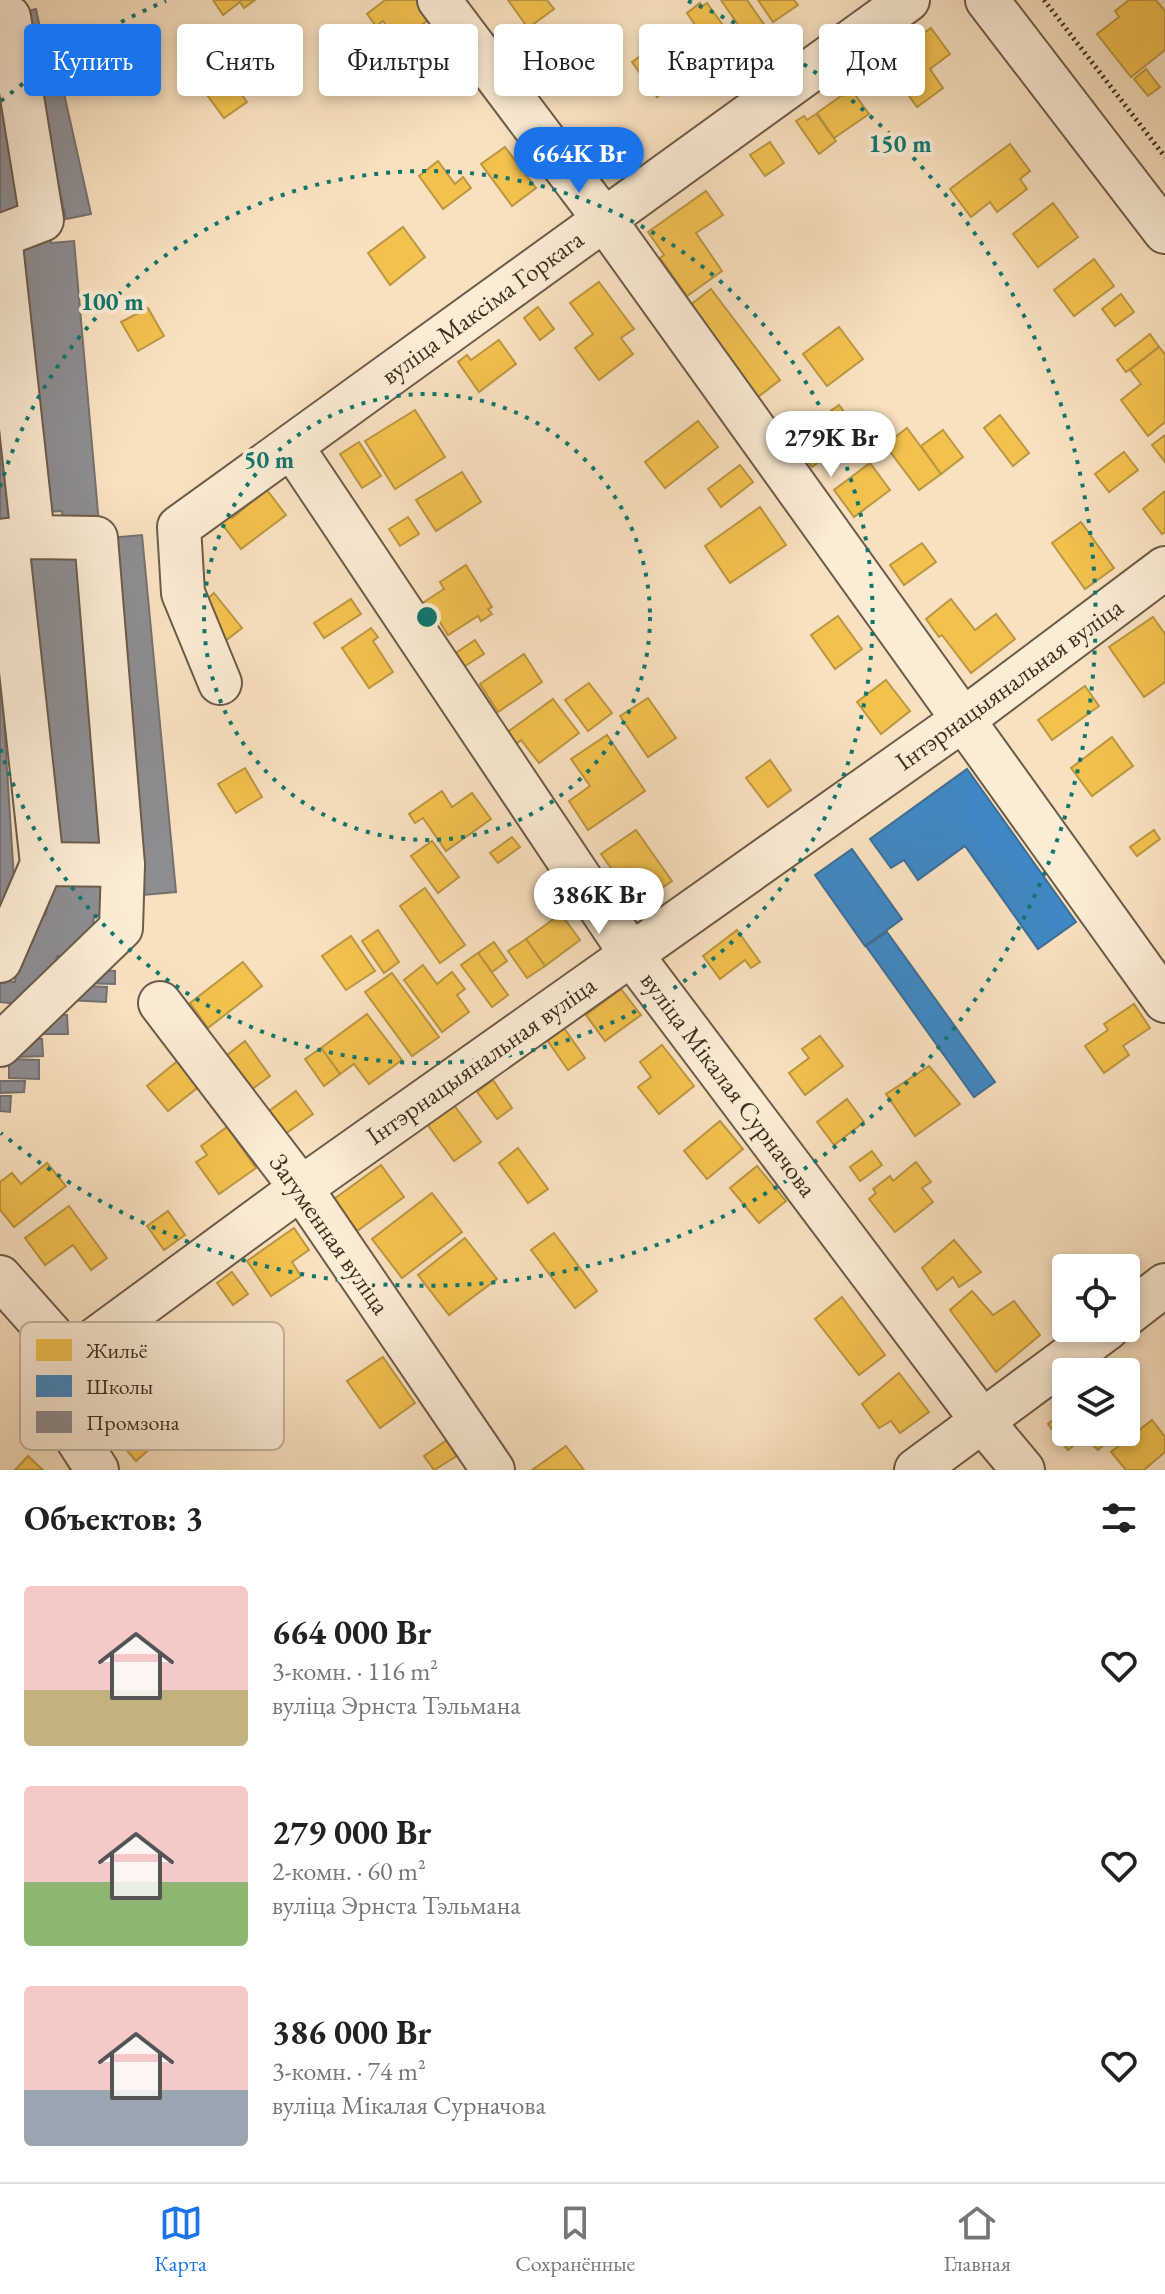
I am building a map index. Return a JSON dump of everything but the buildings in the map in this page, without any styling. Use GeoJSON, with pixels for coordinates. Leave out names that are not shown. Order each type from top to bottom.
{"type":"FeatureCollection","features":[{"type":"Feature","properties":{"kind":"street"},"geometry":{"type":"LineString","coordinates":[[439,0],[603,218],[1165,1001]]}},
{"type":"Feature","properties":{"kind":"street","name":"вуліца Максіма Горкага"},"geometry":{"type":"LineString","coordinates":[[220,683],[183,593],[179,527],[908,0]]}},
{"type":"Feature","properties":{"kind":"street"},"geometry":{"type":"LineString","coordinates":[[987,0],[1165,232]]}},
{"type":"Feature","properties":{"kind":"street"},"geometry":{"type":"LineString","coordinates":[[0,961],[42,864],[13,540],[0,236],[42,220],[9,17]]}},
{"type":"Feature","properties":{"kind":"street","name":"вуліца Мікалая Сурначова"},"geometry":{"type":"LineString","coordinates":[[292,447],[631,954],[983,1422],[1023,1470]]}},
{"type":"Feature","properties":{"kind":"street"},"geometry":{"type":"LineString","coordinates":[[0,1045],[121,928],[123,865],[96,538],[13,540]]}},
{"type":"Feature","properties":{"kind":"street","name":"Інтэрнацыянальная вуліца"},"geometry":{"type":"LineString","coordinates":[[119,1322],[301,1188],[964,719],[1165,568]]}},
{"type":"Feature","properties":{"kind":"street"},"geometry":{"type":"LineString","coordinates":[[42,864],[123,865]]}},
{"type":"Feature","properties":{"kind":"street","name":"Загуменная вуліца"},"geometry":{"type":"LineString","coordinates":[[160,1003],[301,1188],[493,1470]]}},
{"type":"Feature","properties":{"kind":"street"},"geometry":{"type":"LineString","coordinates":[[0,1277],[40,1322]]}},
{"type":"Feature","properties":{"kind":"street"},"geometry":{"type":"LineString","coordinates":[[1140,1304],[1165,1285]]}},
{"type":"Feature","properties":{"kind":"street"},"geometry":{"type":"LineString","coordinates":[[916,1470],[1089,1342]]}},
{"type":"Feature","properties":{"kind":"street"},"geometry":{"type":"LineString","coordinates":[[84,1450],[97,1470]]}},
{"type":"Feature","properties":{"kind":"path"},"geometry":{"type":"LineString","coordinates":[[1044,0],[1165,157]]}}]}
